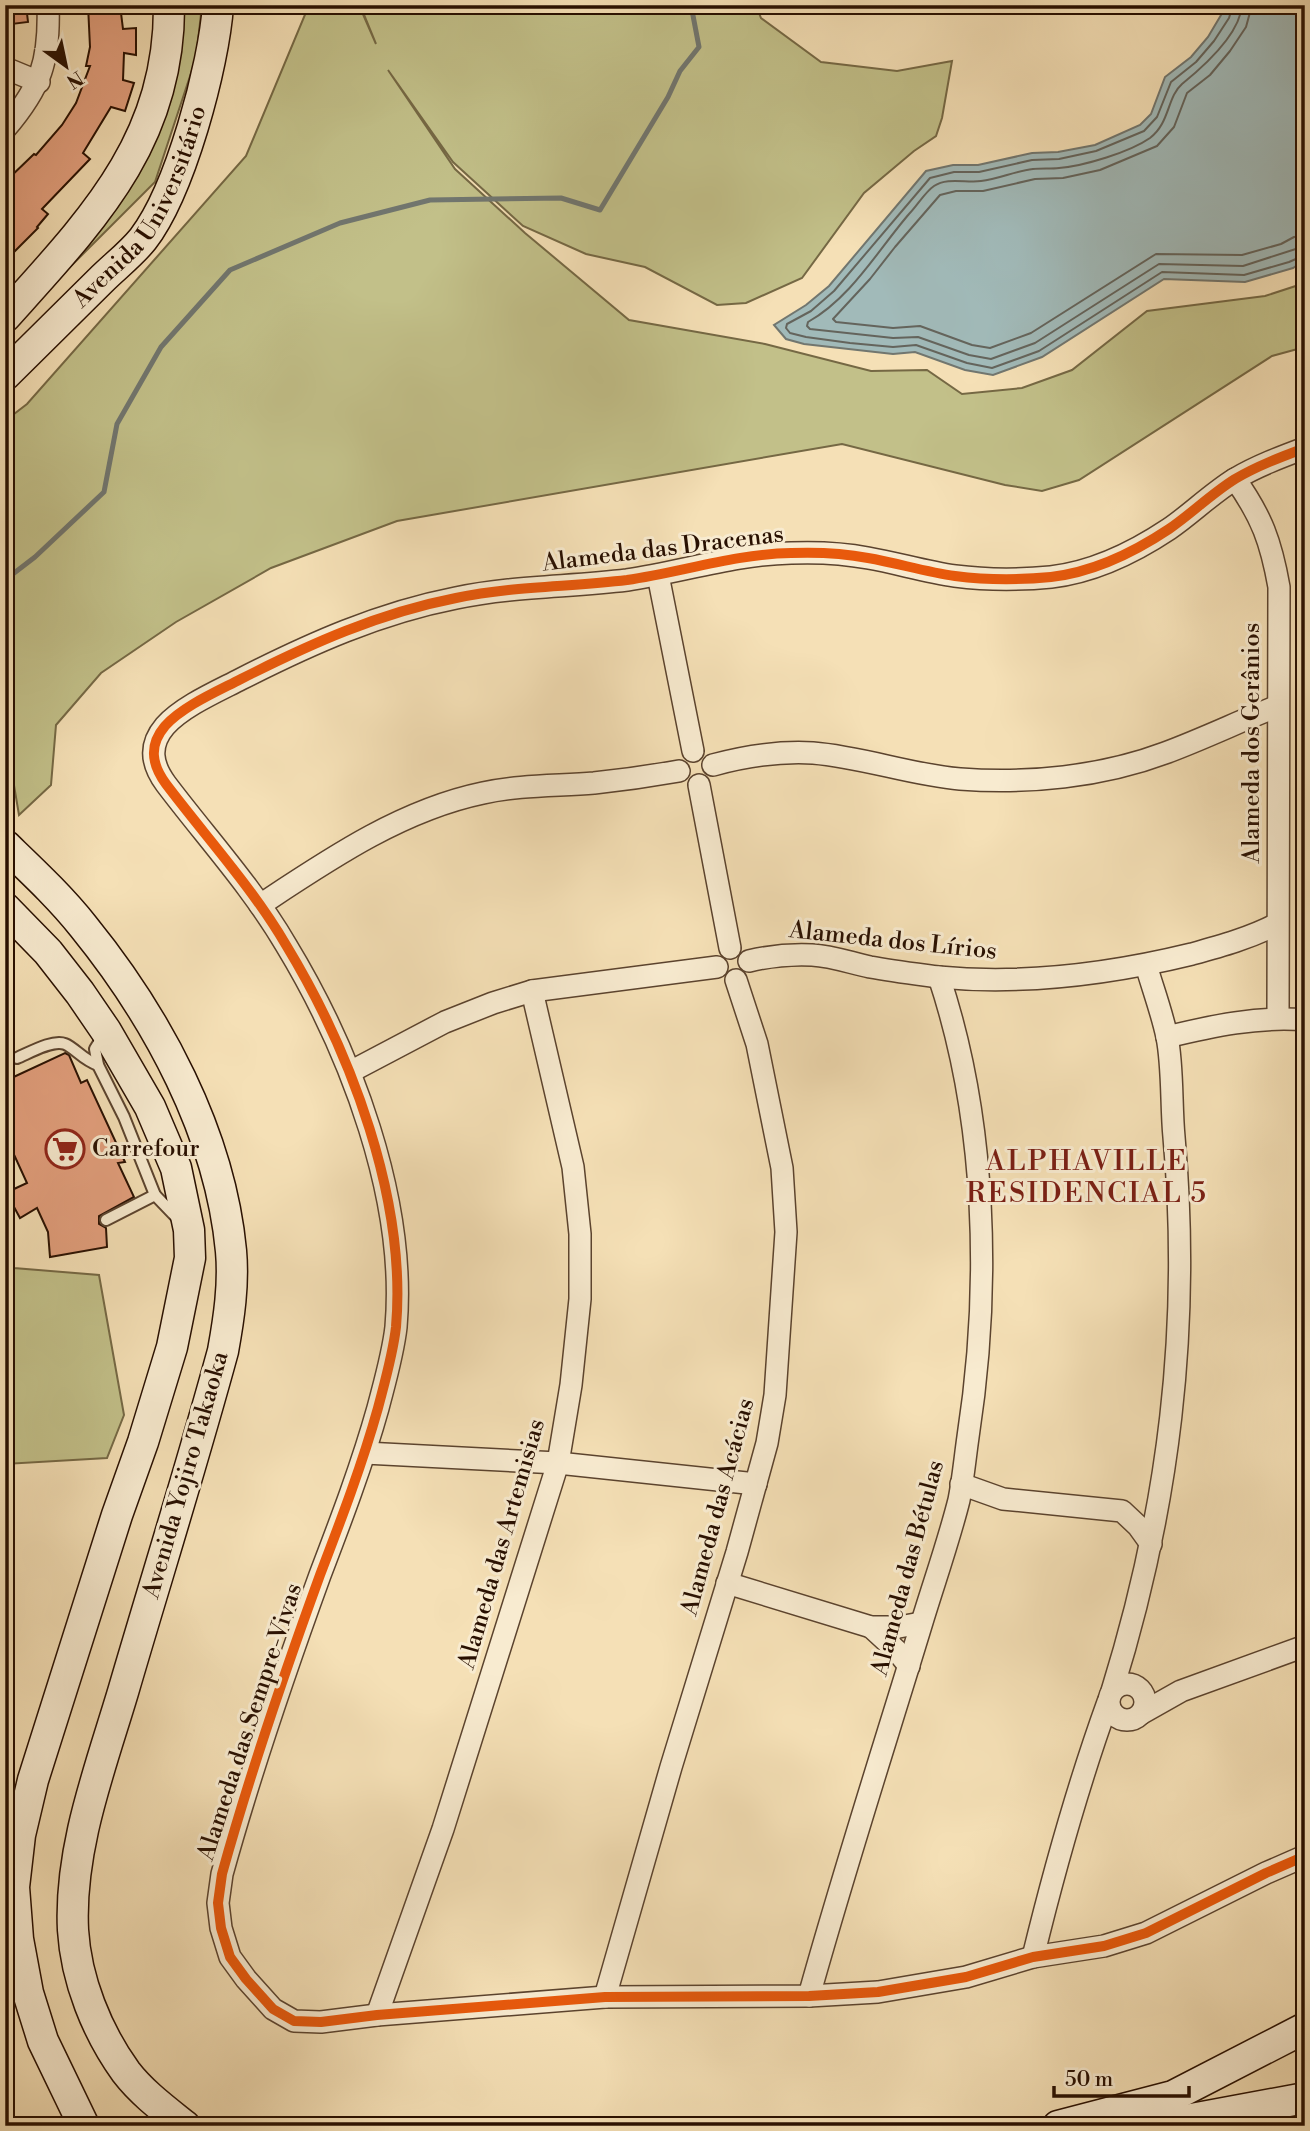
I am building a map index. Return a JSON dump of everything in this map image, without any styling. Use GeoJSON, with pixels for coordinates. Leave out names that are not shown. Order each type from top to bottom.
{"type":"FeatureCollection","features":[{"type":"Feature","properties":{"kind":"main road","name":"Avenida Universitário"},"geometry":{"type":"LineString","coordinates":[[5,317],[95,212],[129,164],[147,128],[166,61],[169,5]]}},
{"type":"Feature","properties":{"kind":"main road","name":"Avenida Universitário"},"geometry":{"type":"LineString","coordinates":[[5,375],[142,239],[160,212],[172,184],[201,94],[212,48],[218,5]]}},
{"type":"Feature","properties":{"kind":"main road","name":"Avenida Yojiro Takaoka"},"geometry":{"type":"LineString","coordinates":[[5,845],[83,925],[144,1013],[194,1103],[209,1145],[225,1205],[232,1253],[231,1304],[223,1351],[105,1752],[74,1876],[73,1931],[88,1998],[97,2024],[127,2074],[185,2126]]}},
{"type":"Feature","properties":{"kind":"main road","name":"Avenida Yojiro Takaoka"},"geometry":{"type":"LineString","coordinates":[[5,908],[48,952],[80,993],[106,1031],[150,1107],[176,1168],[189,1230],[190,1258],[172,1347],[33,1780],[20,1835],[14,1887],[18,1939],[28,1993],[43,2042],[84,2126]]}},
{"type":"Feature","properties":{"kind":"main road"},"geometry":{"type":"LineString","coordinates":[[1058,2126],[1173,2096],[1305,2028]]}},
{"type":"Feature","properties":{"kind":"main road"},"geometry":{"type":"LineString","coordinates":[[1154,2126],[1305,2098]]}},
{"type":"Feature","properties":{"kind":"street"},"geometry":{"type":"LineString","coordinates":[[5,129],[27,104],[38,82],[45,60],[49,31],[48,5]]}},
{"type":"Feature","properties":{"kind":"street"},"geometry":{"type":"LineString","coordinates":[[5,68],[38,82]]}},
{"type":"Feature","properties":{"kind":"street","name":"Alameda das Dracenas"},"geometry":{"type":"LineString","coordinates":[[156,742],[164,727],[177,716],[214,693],[293,653],[393,613],[514,588],[623,580],[739,558],[788,553],[832,553],[956,576],[995,579],[1052,577],[1094,567],[1130,553],[1170,528],[1235,479],[1305,447]]}},
{"type":"Feature","properties":{"kind":"street","name":"Alameda dos Gerânios"},"geometry":{"type":"LineString","coordinates":[[1235,479],[1264,527],[1273,554],[1279,587],[1278,1017]]}},
{"type":"Feature","properties":{"kind":"street"},"geometry":{"type":"LineString","coordinates":[[658,575],[694,751]]}},
{"type":"Feature","properties":{"kind":"street"},"geometry":{"type":"LineString","coordinates":[[713,765],[744,757],[814,753],[961,779],[1015,780],[1068,776],[1115,767],[1164,753],[1278,706]]}},
{"type":"Feature","properties":{"kind":"street","name":"Alameda das Sempre-Vivas"},"geometry":{"type":"LineString","coordinates":[[156,742],[153,760],[157,772],[260,905],[286,944],[351,1072],[381,1170],[391,1226],[397,1288],[396,1328],[365,1453],[278,1691],[222,1874],[218,1903],[221,1928],[230,1957],[273,2009],[294,2021],[321,2022],[605,1997],[809,1996],[891,1990],[966,1977],[1033,1957],[1104,1946],[1146,1933],[1305,1856]]}},
{"type":"Feature","properties":{"kind":"street"},"geometry":{"type":"LineString","coordinates":[[694,751],[706,754],[713,765],[710,778],[699,785],[686,782],[679,771],[682,758],[694,751]]}},
{"type":"Feature","properties":{"kind":"street"},"geometry":{"type":"LineString","coordinates":[[260,905],[355,846],[402,821],[438,806],[482,793],[522,787],[632,779],[679,771]]}},
{"type":"Feature","properties":{"kind":"street"},"geometry":{"type":"LineString","coordinates":[[699,785],[730,948]]}},
{"type":"Feature","properties":{"kind":"street","name":"Alameda dos Lírios"},"geometry":{"type":"LineString","coordinates":[[749,961],[815,955],[939,977],[1048,977],[1146,965],[1225,945],[1277,924]]}},
{"type":"Feature","properties":{"kind":"street"},"geometry":{"type":"LineString","coordinates":[[730,948],[742,950],[749,961],[747,973],[736,980],[724,977],[717,967],[720,955],[730,948]]}},
{"type":"Feature","properties":{"kind":"street"},"geometry":{"type":"LineString","coordinates":[[1033,1957],[1048,1894],[1092,1747],[1125,1651],[1169,1446],[1180,1334],[1177,1175],[1167,1037],[1146,965]]}},
{"type":"Feature","properties":{"kind":"street"},"geometry":{"type":"LineString","coordinates":[[351,1072],[445,1022],[531,991],[717,967]]}},
{"type":"Feature","properties":{"kind":"street","name":"Alameda das Bétulas"},"geometry":{"type":"LineString","coordinates":[[809,1996],[843,1874],[875,1780],[955,1513],[976,1388],[982,1298],[982,1232],[966,1085],[953,1018],[939,977]]}},
{"type":"Feature","properties":{"kind":"street","name":"Alameda das Acácias"},"geometry":{"type":"LineString","coordinates":[[605,1997],[756,1484],[767,1443],[775,1395],[786,1232],[782,1168],[757,1044],[736,980]]}},
{"type":"Feature","properties":{"kind":"street","name":"Alameda das Artemisias"},"geometry":{"type":"LineString","coordinates":[[377,2015],[443,1829],[558,1463],[570,1395],[580,1299],[580,1234],[573,1167],[531,991]]}},
{"type":"Feature","properties":{"kind":"street"},"geometry":{"type":"LineString","coordinates":[[1167,1037],[1278,1017],[1305,1020]]}},
{"type":"Feature","properties":{"kind":"street"},"geometry":{"type":"LineString","coordinates":[[365,1453],[558,1463],[756,1484]]}},
{"type":"Feature","properties":{"kind":"street"},"geometry":{"type":"LineString","coordinates":[[961,1484],[1003,1499],[1122,1511],[1138,1526],[1150,1544]]}},
{"type":"Feature","properties":{"kind":"street"},"geometry":{"type":"LineString","coordinates":[[955,1513],[1003,1499]]}},
{"type":"Feature","properties":{"kind":"street"},"geometry":{"type":"LineString","coordinates":[[1114,1509],[1158,1502]]}},
{"type":"Feature","properties":{"kind":"street"},"geometry":{"type":"LineString","coordinates":[[727,1583],[871,1628],[921,1623]]}},
{"type":"Feature","properties":{"kind":"street"},"geometry":{"type":"LineString","coordinates":[[871,1628],[896,1650],[909,1666]]}},
{"type":"Feature","properties":{"kind":"street"},"geometry":{"type":"LineString","coordinates":[[1092,1747],[1181,1691],[1305,1646]]}},
{"type":"Feature","properties":{"kind":"street"},"geometry":{"type":"LineString","coordinates":[[1110,1697],[1112,1713],[1126,1721],[1137,1717],[1146,1702],[1125,1651]]}},
{"type":"Feature","properties":{"kind":"street"},"geometry":{"type":"LineString","coordinates":[[1110,1697],[1125,1684],[1140,1689],[1181,1691]]}},
{"type":"Feature","properties":{"kind":"lane"},"geometry":{"type":"LineString","coordinates":[[106,1031],[95,1049],[98,1065],[124,1116],[155,1195],[189,1230]]}},
{"type":"Feature","properties":{"kind":"lane"},"geometry":{"type":"LineString","coordinates":[[17,1058],[57,1043],[66,1044],[85,1060],[98,1065]]}},
{"type":"Feature","properties":{"kind":"lane"},"geometry":{"type":"LineString","coordinates":[[106,1220],[155,1195]]}},
{"type":"Feature","properties":{"kind":"shaded area"},"geometry":{"type":"Polygon","coordinates":[[[176,5],[202,5],[196,58],[155,182],[5,332],[5,325],[136,174],[176,5]]]}},
{"type":"Feature","properties":{"kind":"shaded area"},"geometry":{"type":"Polygon","coordinates":[[[309,5],[359,5],[376,44],[360,5],[756,5],[761,18],[821,62],[897,71],[952,61],[942,118],[936,136],[864,193],[802,278],[746,303],[717,305],[645,267],[586,254],[523,226],[453,162],[388,70],[455,169],[525,233],[629,320],[765,344],[871,371],[927,370],[962,394],[1022,388],[1072,370],[1147,311],[1265,296],[1305,283],[1305,347],[1272,356],[1079,480],[1042,491],[1005,485],[842,444],[397,521],[271,568],[176,622],[101,673],[56,725],[51,785],[19,815],[5,732],[5,421],[27,404],[246,156],[309,5]]]}},
{"type":"Feature","properties":{"kind":"shaded area"},"geometry":{"type":"Polygon","coordinates":[[[5,1241],[14,1268],[99,1275],[124,1415],[107,1458],[5,1464],[5,1241]]]}},
{"type":"Feature","properties":{"kind":"water"},"geometry":{"type":"Polygon","coordinates":[[[1227,5],[1305,5],[1305,260],[1293,268],[1245,282],[1164,279],[1042,357],[993,375],[965,370],[915,352],[893,354],[804,344],[786,339],[774,325],[806,305],[829,286],[926,171],[1095,145],[1140,125],[1151,114],[1165,77],[1191,57],[1208,37],[1227,5]]]}},
{"type":"Feature","properties":{"kind":"building"},"geometry":{"type":"Polygon","coordinates":[[[10,5],[26,5],[28,22],[12,24],[10,5]]]}},
{"type":"Feature","properties":{"kind":"building"},"geometry":{"type":"Polygon","coordinates":[[[88,5],[120,5],[123,29],[136,28],[136,55],[124,53],[123,80],[134,83],[125,111],[111,107],[83,153],[90,159],[42,209],[48,214],[13,253],[5,245],[5,182],[36,155],[62,125],[76,103],[90,66],[86,66],[90,47],[88,5]]]}},
{"type":"Feature","properties":{"kind":"building","name":"Carrefour"},"geometry":{"type":"Polygon","coordinates":[[[65,1053],[69,1055],[81,1083],[87,1080],[125,1162],[118,1163],[134,1197],[99,1216],[99,1224],[106,1228],[107,1247],[50,1257],[48,1232],[37,1208],[20,1218],[14,1207],[14,1189],[27,1183],[5,1135],[5,1081],[65,1053]]]}},
{"type":"Feature","properties":{"kind":"waterway"},"geometry":{"type":"LineString","coordinates":[[5,580],[35,557],[104,492],[117,424],[161,347],[230,270],[340,223],[430,200],[561,198],[600,210],[668,97],[680,71],[699,47],[691,5]]}},
{"type":"Feature","properties":{"kind":"cycle path"},"geometry":{"type":"LineString","coordinates":[[1305,448],[1235,479],[1177,523],[1141,546],[1098,566],[1051,577],[979,578],[944,574],[849,555],[791,553],[729,560],[627,580],[498,591],[427,604],[372,621],[319,642],[201,699],[165,726],[154,748],[155,763],[166,784],[259,903],[310,987],[332,1032],[370,1128],[393,1229],[397,1279],[396,1327],[378,1408],[268,1724],[222,1874],[218,1903],[221,1928],[230,1957],[273,2009],[294,2021],[321,2022],[605,1997],[809,1996],[878,1992],[966,1977],[1033,1957],[1104,1946],[1146,1933],[1305,1856]]}},
{"type":"Feature","properties":{"kind":"place","name":"Carrefour"},"geometry":{"type":"Point","coordinates":[65,1149]}},
{"type":"Feature","properties":{"kind":"district","name":"ALPHAVILLE RESIDENCIAL 5"},"geometry":{"type":"Point","coordinates":[1087,1177]}}]}
